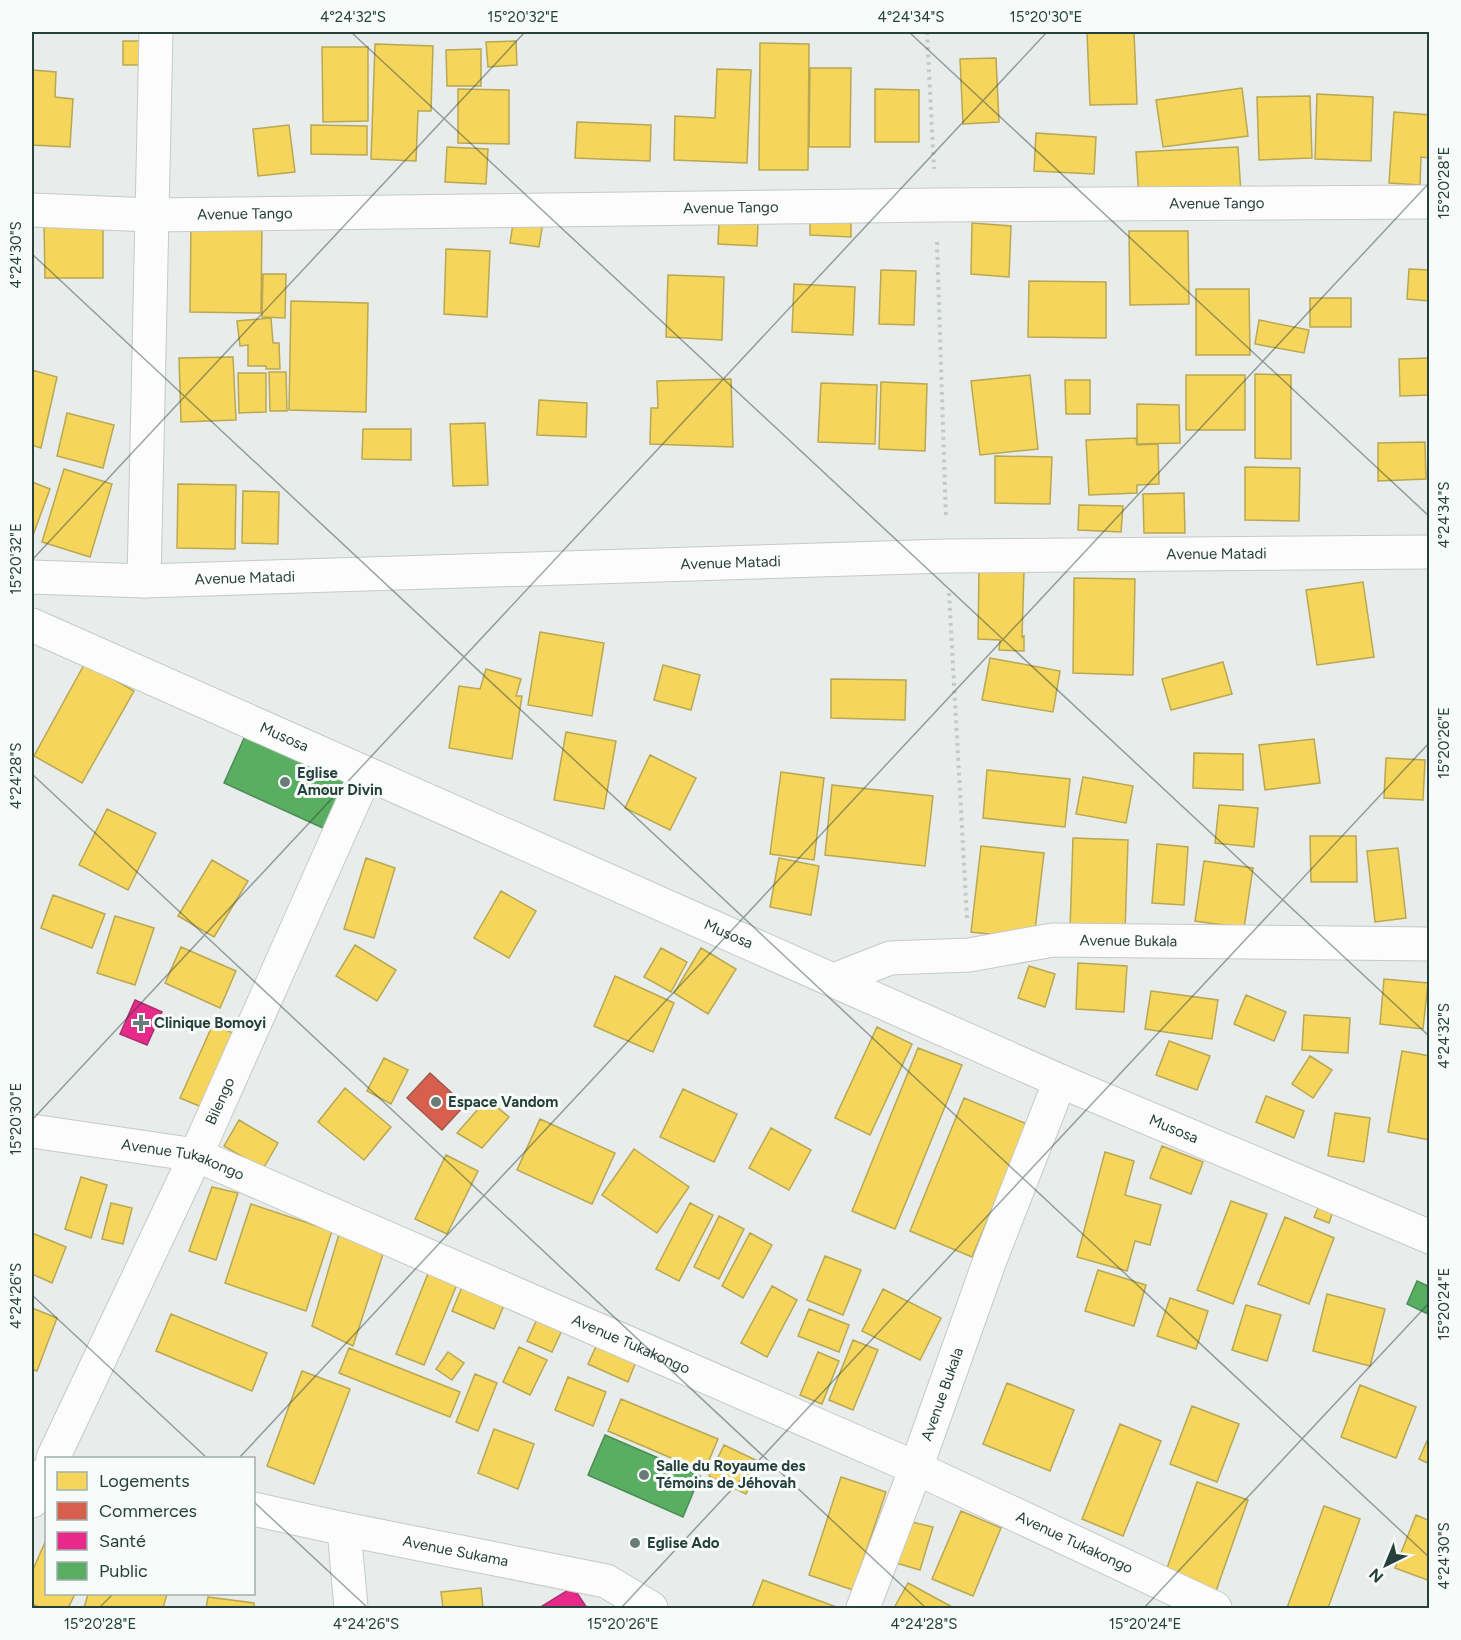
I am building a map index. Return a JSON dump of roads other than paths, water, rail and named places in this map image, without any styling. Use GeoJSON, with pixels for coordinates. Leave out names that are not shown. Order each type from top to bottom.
{"type":"FeatureCollection","features":[{"type":"Feature","properties":{"kind":"street"},"geometry":{"type":"LineString","coordinates":[[144,580],[156,32]]}},
{"type":"Feature","properties":{"kind":"street","name":"Avenue Tango"},"geometry":{"type":"LineString","coordinates":[[32,210],[151,215],[936,205],[1430,202]]}},
{"type":"Feature","properties":{"kind":"street","name":"Avenue Matadi"},"geometry":{"type":"LineString","coordinates":[[32,577],[144,580],[947,556],[1430,552]]}},
{"type":"Feature","properties":{"kind":"street","name":"Musosa"},"geometry":{"type":"LineString","coordinates":[[32,625],[1060,1081],[1430,1237]]}},
{"type":"Feature","properties":{"kind":"street","name":"Bilengo"},"geometry":{"type":"LineString","coordinates":[[52,1457],[196,1155],[366,773]]}},
{"type":"Feature","properties":{"kind":"street","name":"Avenue Bukala"},"geometry":{"type":"LineString","coordinates":[[834,980],[890,958],[969,956],[1053,940],[1430,944]]}},
{"type":"Feature","properties":{"kind":"street","name":"Avenue Bukala"},"geometry":{"type":"LineString","coordinates":[[862,1608],[916,1468],[990,1260],[1060,1081]]}},
{"type":"Feature","properties":{"kind":"street","name":"Avenue Tukakongo"},"geometry":{"type":"LineString","coordinates":[[32,1131],[196,1155],[916,1468],[1215,1608]]}},
{"type":"Feature","properties":{"kind":"street","name":"Avenue Sukama"},"geometry":{"type":"LineString","coordinates":[[255,1509],[606,1581],[651,1608]]}},
{"type":"Feature","properties":{"kind":"street"},"geometry":{"type":"LineString","coordinates":[[344,1529],[351,1608]]}},
{"type":"Feature","properties":{"kind":"place","name":"Eglise Amour Divin"},"geometry":{"type":"Point","coordinates":[285,782]}},
{"type":"Feature","properties":{"kind":"place","name":"Clinique Bomoyi"},"geometry":{"type":"Point","coordinates":[141,1023]}},
{"type":"Feature","properties":{"kind":"place","name":"Espace Vandom"},"geometry":{"type":"Point","coordinates":[436,1102]}},
{"type":"Feature","properties":{"kind":"place","name":"Salle du Royaume des Témoins de Jéhovah"},"geometry":{"type":"Point","coordinates":[644,1475]}},
{"type":"Feature","properties":{"kind":"place","name":"Eglise Ado"},"geometry":{"type":"Point","coordinates":[635,1543]}}]}
